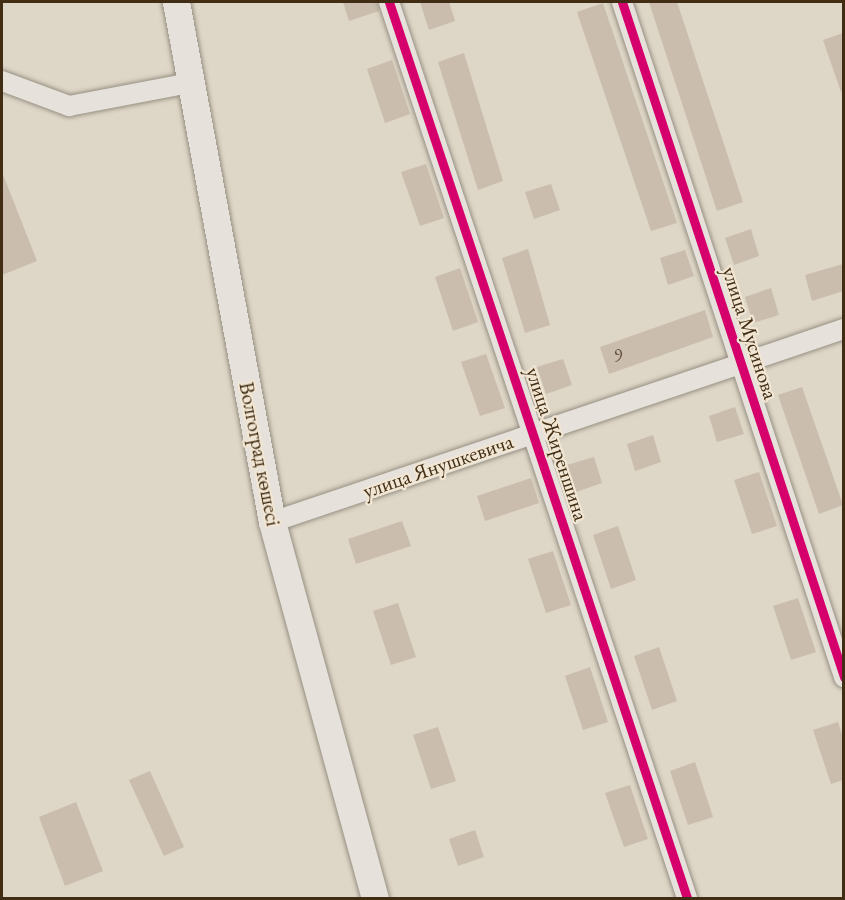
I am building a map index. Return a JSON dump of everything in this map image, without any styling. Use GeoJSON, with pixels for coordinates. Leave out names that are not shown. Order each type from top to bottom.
{"type":"FeatureCollection","features":[{"type":"Feature","properties":{"kind":"main road","name":"Волгоград көшесі"},"geometry":{"type":"LineString","coordinates":[[176,2],[272,522],[375,898]]}},
{"type":"Feature","properties":{"kind":"street","name":"улица Жиреншина"},"geometry":{"type":"LineString","coordinates":[[389,2],[687,898]]}},
{"type":"Feature","properties":{"kind":"street","name":"улица Мусинова"},"geometry":{"type":"LineString","coordinates":[[622,2],[843,677]]}},
{"type":"Feature","properties":{"kind":"street"},"geometry":{"type":"LineString","coordinates":[[2,81],[69,106],[190,83]]}},
{"type":"Feature","properties":{"kind":"street","name":"улица Янушкевича"},"geometry":{"type":"LineString","coordinates":[[272,522],[843,329]]}},
{"type":"Feature","properties":{"kind":"building"},"geometry":{"type":"Polygon","coordinates":[[[343,2],[377,2],[379,11],[349,21],[343,2]]]}},
{"type":"Feature","properties":{"kind":"building"},"geometry":{"type":"Polygon","coordinates":[[[420,2],[449,2],[455,21],[429,30],[420,2]]]}},
{"type":"Feature","properties":{"kind":"building"},"geometry":{"type":"Polygon","coordinates":[[[649,2],[677,2],[743,202],[717,211],[649,2]]]}},
{"type":"Feature","properties":{"kind":"building"},"geometry":{"type":"Polygon","coordinates":[[[603,3],[677,223],[651,231],[577,12],[603,3]]]}},
{"type":"Feature","properties":{"kind":"building"},"geometry":{"type":"Polygon","coordinates":[[[843,33],[843,91],[841,92],[823,40],[843,33]]]}},
{"type":"Feature","properties":{"kind":"building"},"geometry":{"type":"Polygon","coordinates":[[[464,53],[503,181],[478,190],[438,62],[464,53]]]}},
{"type":"Feature","properties":{"kind":"building"},"geometry":{"type":"Polygon","coordinates":[[[392,60],[410,114],[385,123],[367,69],[392,60]]]}},
{"type":"Feature","properties":{"kind":"building"},"geometry":{"type":"Polygon","coordinates":[[[426,164],[444,218],[420,226],[401,172],[426,164]]]}},
{"type":"Feature","properties":{"kind":"building"},"geometry":{"type":"Polygon","coordinates":[[[2,172],[37,261],[2,275],[2,172]]]}},
{"type":"Feature","properties":{"kind":"building"},"geometry":{"type":"Polygon","coordinates":[[[551,184],[560,210],[534,219],[525,192],[551,184]]]}},
{"type":"Feature","properties":{"kind":"building"},"geometry":{"type":"Polygon","coordinates":[[[751,229],[759,256],[734,265],[725,238],[751,229]]]}},
{"type":"Feature","properties":{"kind":"building"},"geometry":{"type":"Polygon","coordinates":[[[528,249],[550,325],[525,333],[502,258],[528,249]]]}},
{"type":"Feature","properties":{"kind":"building"},"geometry":{"type":"Polygon","coordinates":[[[685,250],[694,276],[668,285],[660,258],[685,250]]]}},
{"type":"Feature","properties":{"kind":"building"},"geometry":{"type":"Polygon","coordinates":[[[843,264],[843,291],[812,301],[805,275],[843,264]]]}},
{"type":"Feature","properties":{"kind":"building"},"geometry":{"type":"Polygon","coordinates":[[[460,268],[478,322],[453,331],[435,277],[460,268]]]}},
{"type":"Feature","properties":{"kind":"building"},"geometry":{"type":"Polygon","coordinates":[[[771,288],[779,315],[753,323],[745,297],[771,288]]]}},
{"type":"Feature","properties":{"kind":"building"},"geometry":{"type":"Polygon","coordinates":[[[705,310],[713,337],[609,374],[600,347],[705,310]]]}},
{"type":"Feature","properties":{"kind":"building"},"geometry":{"type":"Polygon","coordinates":[[[486,354],[505,408],[480,416],[461,362],[486,354]]]}},
{"type":"Feature","properties":{"kind":"building"},"geometry":{"type":"Polygon","coordinates":[[[563,359],[572,385],[546,394],[537,367],[563,359]]]}},
{"type":"Feature","properties":{"kind":"building"},"geometry":{"type":"Polygon","coordinates":[[[802,387],[843,505],[819,514],[778,395],[802,387]]]}},
{"type":"Feature","properties":{"kind":"building"},"geometry":{"type":"Polygon","coordinates":[[[735,407],[744,434],[717,442],[709,416],[735,407]]]}},
{"type":"Feature","properties":{"kind":"building"},"geometry":{"type":"Polygon","coordinates":[[[653,435],[661,462],[635,471],[627,444],[653,435]]]}},
{"type":"Feature","properties":{"kind":"building"},"geometry":{"type":"Polygon","coordinates":[[[594,457],[602,483],[576,492],[567,465],[594,457]]]}},
{"type":"Feature","properties":{"kind":"building"},"geometry":{"type":"Polygon","coordinates":[[[759,472],[777,526],[752,534],[734,480],[759,472]]]}},
{"type":"Feature","properties":{"kind":"building"},"geometry":{"type":"Polygon","coordinates":[[[531,478],[539,503],[485,521],[477,496],[531,478]]]}},
{"type":"Feature","properties":{"kind":"building"},"geometry":{"type":"Polygon","coordinates":[[[402,521],[411,546],[356,564],[348,539],[402,521]]]}},
{"type":"Feature","properties":{"kind":"building"},"geometry":{"type":"Polygon","coordinates":[[[618,526],[636,580],[611,589],[593,535],[618,526]]]}},
{"type":"Feature","properties":{"kind":"building"},"geometry":{"type":"Polygon","coordinates":[[[553,551],[571,605],[546,613],[528,559],[553,551]]]}},
{"type":"Feature","properties":{"kind":"building"},"geometry":{"type":"Polygon","coordinates":[[[798,598],[816,652],[791,660],[773,606],[798,598]]]}},
{"type":"Feature","properties":{"kind":"building"},"geometry":{"type":"Polygon","coordinates":[[[398,603],[416,657],[391,665],[373,611],[398,603]]]}},
{"type":"Feature","properties":{"kind":"building"},"geometry":{"type":"Polygon","coordinates":[[[659,647],[677,701],[652,710],[634,656],[659,647]]]}},
{"type":"Feature","properties":{"kind":"building"},"geometry":{"type":"Polygon","coordinates":[[[590,667],[608,722],[583,730],[565,676],[590,667]]]}},
{"type":"Feature","properties":{"kind":"building"},"geometry":{"type":"Polygon","coordinates":[[[838,722],[843,738],[843,780],[831,784],[813,730],[838,722]]]}},
{"type":"Feature","properties":{"kind":"building"},"geometry":{"type":"Polygon","coordinates":[[[438,727],[456,781],[431,789],[413,735],[438,727]]]}},
{"type":"Feature","properties":{"kind":"building"},"geometry":{"type":"Polygon","coordinates":[[[695,762],[713,817],[688,825],[670,771],[695,762]]]}},
{"type":"Feature","properties":{"kind":"building"},"geometry":{"type":"Polygon","coordinates":[[[150,771],[184,847],[164,856],[129,780],[150,771]]]}},
{"type":"Feature","properties":{"kind":"building"},"geometry":{"type":"Polygon","coordinates":[[[630,785],[648,839],[624,847],[605,793],[630,785]]]}},
{"type":"Feature","properties":{"kind":"building"},"geometry":{"type":"Polygon","coordinates":[[[76,802],[103,871],[65,886],[39,817],[76,802]]]}},
{"type":"Feature","properties":{"kind":"building"},"geometry":{"type":"Polygon","coordinates":[[[475,830],[484,857],[458,866],[449,839],[475,830]]]}},
{"type":"Feature","properties":{"kind":"cycle path"},"geometry":{"type":"LineString","coordinates":[[389,2],[687,898]]}},
{"type":"Feature","properties":{"kind":"cycle path"},"geometry":{"type":"LineString","coordinates":[[622,2],[844,677]]}}]}
